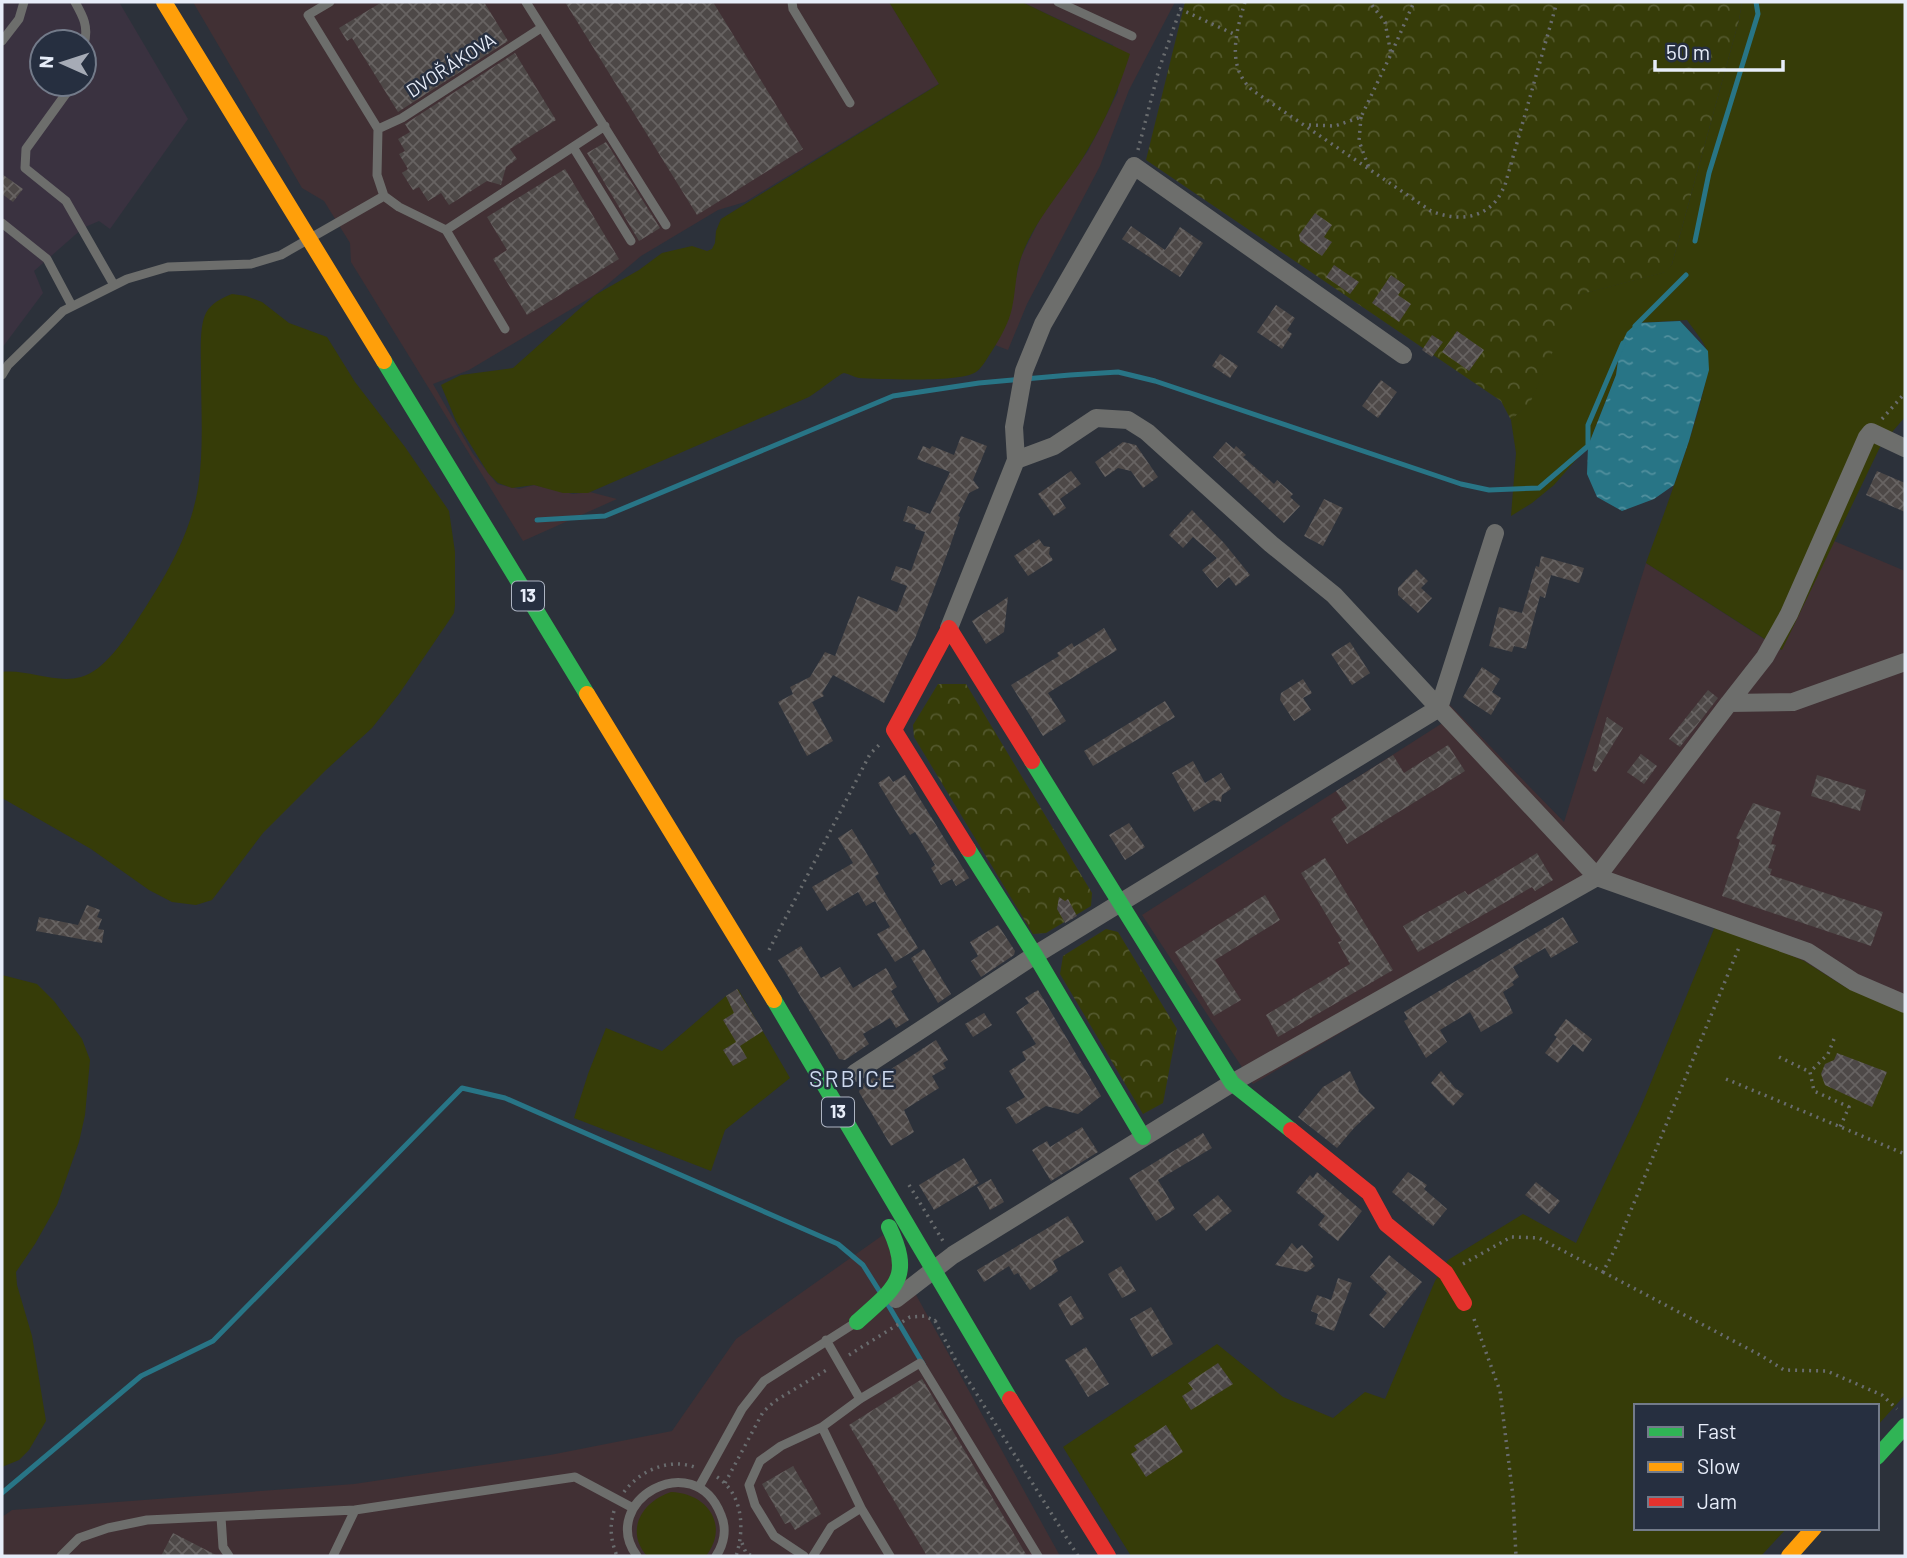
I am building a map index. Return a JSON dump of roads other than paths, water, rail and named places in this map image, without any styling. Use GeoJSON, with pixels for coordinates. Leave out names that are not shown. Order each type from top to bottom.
{"type":"FeatureCollection","features":[{"type":"Feature","properties":{"kind":"main road","name":"13"},"geometry":{"type":"LineString","coordinates":[[164,2],[755,968],[1008,1400],[1108,1556]]}},
{"type":"Feature","properties":{"kind":"main road"},"geometry":{"type":"LineString","coordinates":[[949,628],[894,730],[1035,956],[1143,1137]]}},
{"type":"Feature","properties":{"kind":"main road"},"geometry":{"type":"LineString","coordinates":[[949,628],[1232,1083],[1369,1193],[1386,1224],[1446,1273],[1464,1303]]}},
{"type":"Feature","properties":{"kind":"main road"},"geometry":{"type":"LineString","coordinates":[[821,1080],[844,1145],[856,1169]]}},
{"type":"Feature","properties":{"kind":"main road"},"geometry":{"type":"LineString","coordinates":[[857,1322],[890,1292],[902,1270],[903,1258],[898,1244],[882,1216]]}},
{"type":"Feature","properties":{"kind":"main road"},"geometry":{"type":"LineString","coordinates":[[1879,1455],[1905,1426]]}},
{"type":"Feature","properties":{"kind":"main road"},"geometry":{"type":"LineString","coordinates":[[1788,1556],[1812,1530]]}},
{"type":"Feature","properties":{"kind":"street"},"geometry":{"type":"LineString","coordinates":[[949,628],[1016,460],[1014,427],[1024,371],[1043,324],[1134,166],[1403,355]]}},
{"type":"Feature","properties":{"kind":"street"},"geometry":{"type":"LineString","coordinates":[[1016,460],[1054,446],[1096,418],[1128,420],[1147,432],[1271,544],[1334,595],[1597,877],[1808,953],[1854,982],[1905,1004]]}},
{"type":"Feature","properties":{"kind":"street"},"geometry":{"type":"LineString","coordinates":[[896,1299],[953,1255],[1232,1083],[1597,877],[1765,657],[1789,614],[1867,437],[1871,432],[1905,448]]}},
{"type":"Feature","properties":{"kind":"street"},"geometry":{"type":"LineString","coordinates":[[855,1073],[1035,956],[1439,708],[1494,533]]}},
{"type":"Feature","properties":{"kind":"street"},"geometry":{"type":"LineString","coordinates":[[1729,703],[1793,702],[1905,662]]}},
{"type":"Feature","properties":{"kind":"lane"},"geometry":{"type":"LineString","coordinates":[[2,41],[19,19],[24,2]]}},
{"type":"Feature","properties":{"kind":"lane"},"geometry":{"type":"LineString","coordinates":[[75,2],[86,28]]}},
{"type":"Feature","properties":{"kind":"lane"},"geometry":{"type":"LineString","coordinates":[[330,2],[308,15],[378,129],[377,175],[384,196],[399,207],[446,230],[505,329]]}},
{"type":"Feature","properties":{"kind":"lane"},"geometry":{"type":"LineString","coordinates":[[526,2],[667,225]]}},
{"type":"Feature","properties":{"kind":"lane"},"geometry":{"type":"LineString","coordinates":[[792,2],[793,9],[850,103]]}},
{"type":"Feature","properties":{"kind":"lane"},"geometry":{"type":"LineString","coordinates":[[1058,2],[1132,36]]}},
{"type":"Feature","properties":{"kind":"lane","name":"DVOŘÁKOVA"},"geometry":{"type":"LineString","coordinates":[[378,129],[402,118],[541,28]]}},
{"type":"Feature","properties":{"kind":"lane"},"geometry":{"type":"LineString","coordinates":[[62,98],[26,149],[25,168],[66,201],[114,285]]}},
{"type":"Feature","properties":{"kind":"lane"},"geometry":{"type":"LineString","coordinates":[[446,230],[605,126]]}},
{"type":"Feature","properties":{"kind":"lane"},"geometry":{"type":"LineString","coordinates":[[573,147],[631,241]]}},
{"type":"Feature","properties":{"kind":"lane"},"geometry":{"type":"LineString","coordinates":[[2,375],[17,356],[63,311],[114,285],[168,267],[251,264],[281,255],[384,196]]}},
{"type":"Feature","properties":{"kind":"lane"},"geometry":{"type":"LineString","coordinates":[[2,223],[47,259],[72,306]]}},
{"type":"Feature","properties":{"kind":"lane"},"geometry":{"type":"LineString","coordinates":[[699,1487],[742,1409],[764,1381],[826,1340],[896,1299]]}},
{"type":"Feature","properties":{"kind":"lane"},"geometry":{"type":"LineString","coordinates":[[826,1340],[860,1399]]}},
{"type":"Feature","properties":{"kind":"lane"},"geometry":{"type":"LineString","coordinates":[[804,1556],[774,1536],[755,1504],[749,1485],[760,1461],[781,1446],[822,1427],[860,1399],[920,1363],[1038,1556]]}},
{"type":"Feature","properties":{"kind":"lane"},"geometry":{"type":"LineString","coordinates":[[822,1427],[862,1508],[890,1556]]}},
{"type":"Feature","properties":{"kind":"lane"},"geometry":{"type":"LineString","coordinates":[[61,1556],[79,1538],[108,1528],[147,1520],[355,1510],[575,1477],[633,1508]]}},
{"type":"Feature","properties":{"kind":"lane"},"geometry":{"type":"LineString","coordinates":[[637,1556],[629,1537],[633,1508],[649,1491],[668,1483],[682,1482],[699,1487],[718,1506],[723,1520],[724,1536],[721,1554]]}},
{"type":"Feature","properties":{"kind":"lane"},"geometry":{"type":"LineString","coordinates":[[813,1556],[831,1527],[862,1508]]}},
{"type":"Feature","properties":{"kind":"lane"},"geometry":{"type":"LineString","coordinates":[[323,1556],[335,1552],[355,1510]]}},
{"type":"Feature","properties":{"kind":"lane"},"geometry":{"type":"LineString","coordinates":[[221,1517],[223,1547],[229,1556]]}},
{"type":"Feature","properties":{"kind":"water"},"geometry":{"type":"Polygon","coordinates":[[[1680,321],[1708,351],[1709,370],[1689,441],[1674,485],[1654,499],[1622,511],[1597,497],[1587,474],[1588,446],[1616,375],[1620,347],[1627,332],[1637,323],[1680,321]]]}},
{"type":"Feature","properties":{"kind":"waterway"},"geometry":{"type":"LineString","coordinates":[[1695,241],[1709,173],[1758,14],[1756,2]]}},
{"type":"Feature","properties":{"kind":"waterway"},"geometry":{"type":"LineString","coordinates":[[1635,326],[1686,275]]}},
{"type":"Feature","properties":{"kind":"waterway"},"geometry":{"type":"LineString","coordinates":[[537,520],[605,516],[893,396],[979,383],[1118,372],[1155,381],[1461,484],[1489,490],[1539,488],[1588,446],[1588,425],[1623,343]]}},
{"type":"Feature","properties":{"kind":"waterway"},"geometry":{"type":"LineString","coordinates":[[2,1493],[141,1376],[213,1341],[462,1088],[505,1098],[838,1244],[863,1265],[880,1292]]}},
{"type":"Feature","properties":{"kind":"waterway"},"geometry":{"type":"LineString","coordinates":[[887,1303],[923,1364]]}},
{"type":"Feature","properties":{"kind":"district","name":"SRBICE"},"geometry":{"type":"Point","coordinates":[853,1079]}}]}
